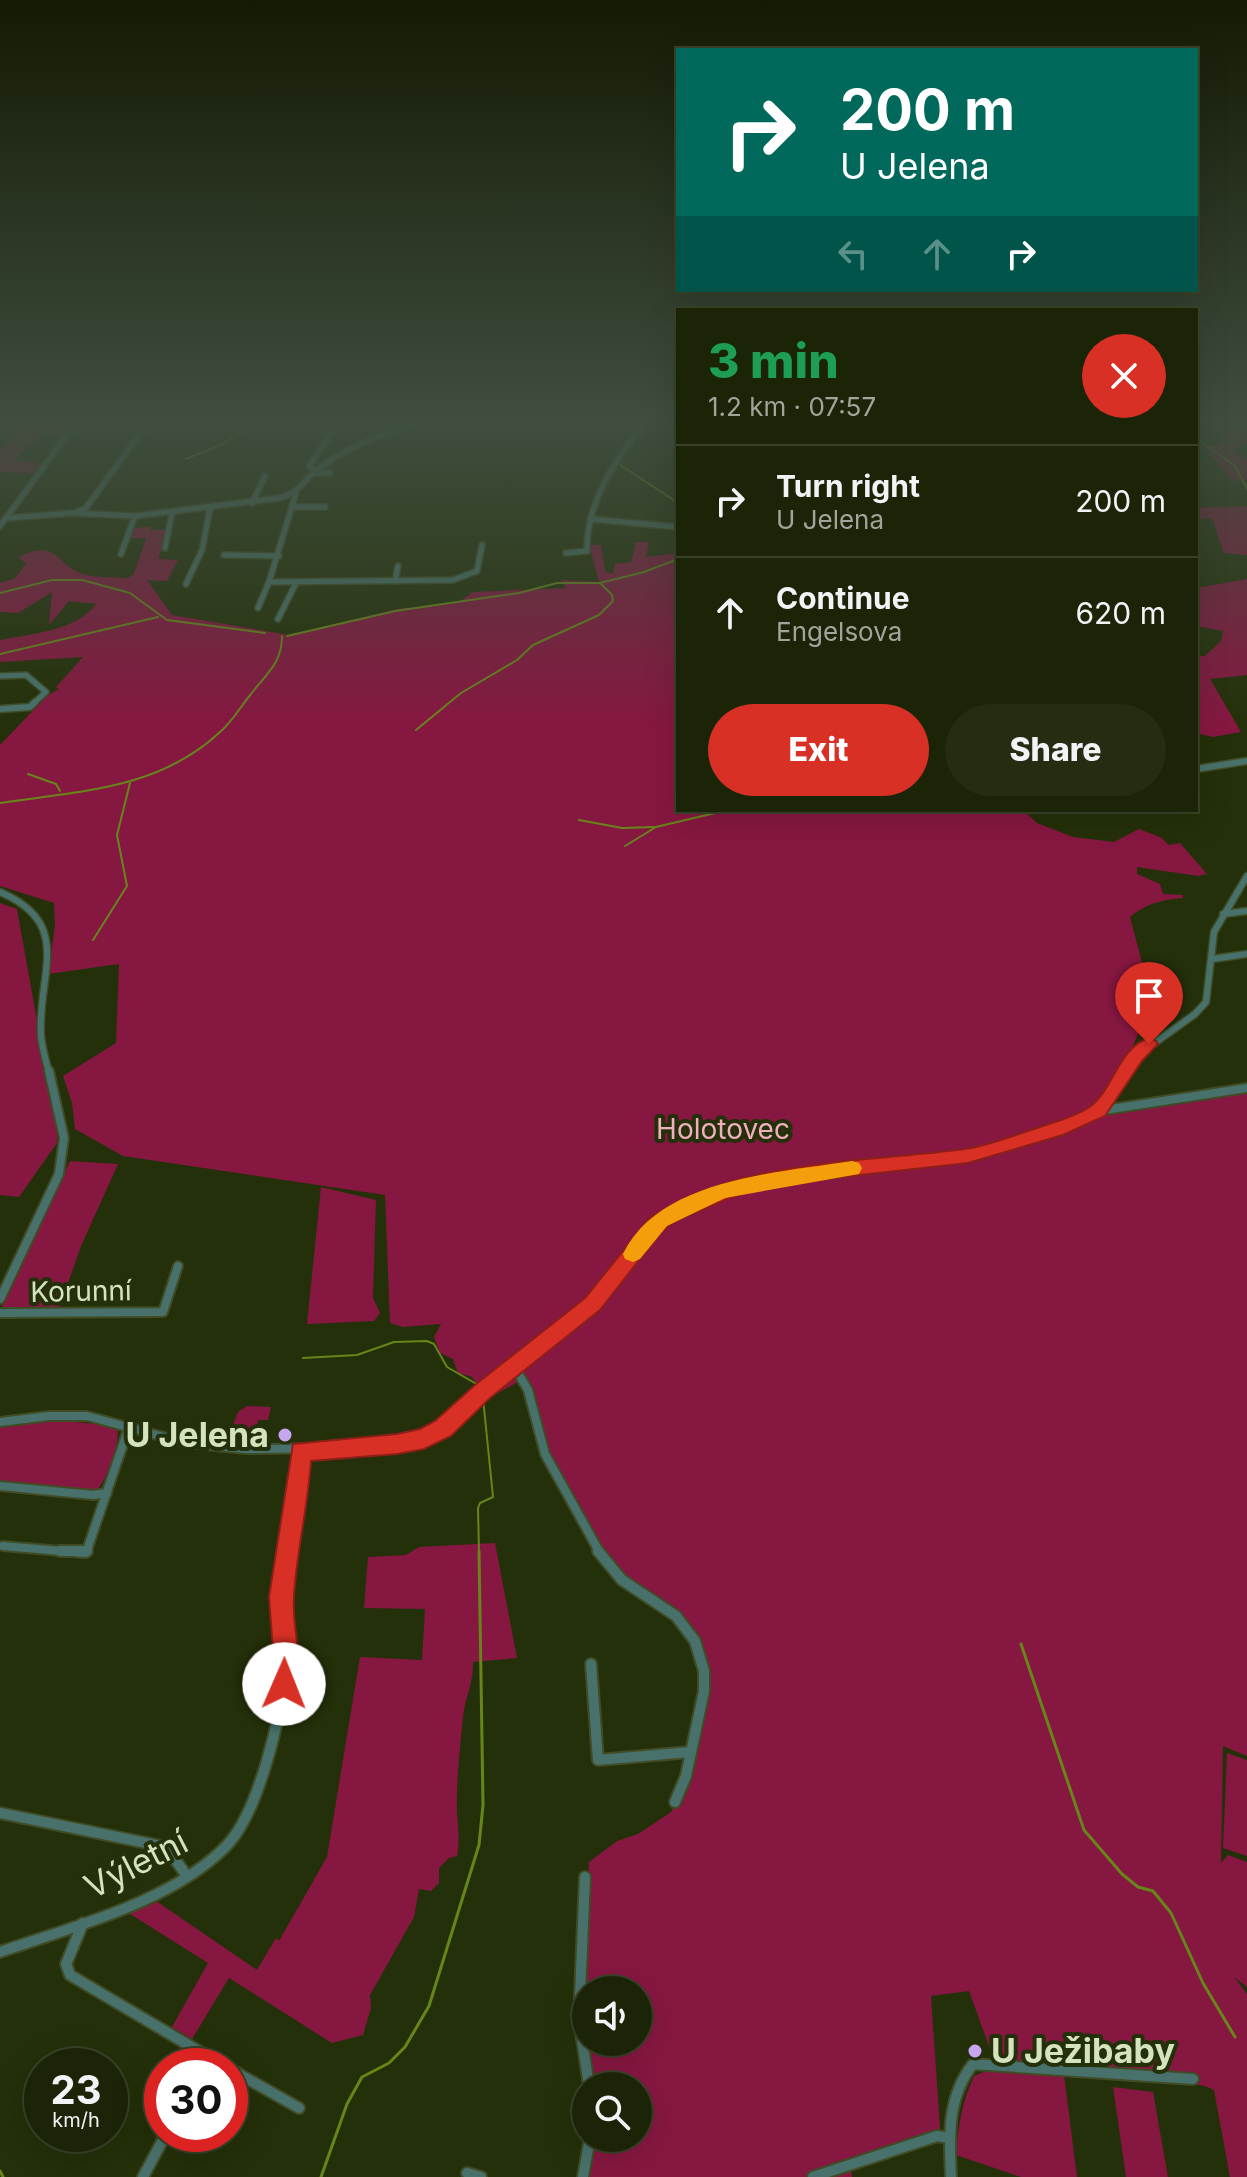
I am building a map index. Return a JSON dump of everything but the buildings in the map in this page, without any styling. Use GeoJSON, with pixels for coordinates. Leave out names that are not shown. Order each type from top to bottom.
{"type":"FeatureCollection","features":[{"type":"Feature","properties":{"kind":"street"},"geometry":{"type":"LineString","coordinates":[[121,554],[133,522]]}},
{"type":"Feature","properties":{"kind":"street"},"geometry":{"type":"LineString","coordinates":[[165,548],[170,522]]}},
{"type":"Feature","properties":{"kind":"street"},"geometry":{"type":"LineString","coordinates":[[186,584],[202,550],[208,522]]}},
{"type":"Feature","properties":{"kind":"street"},"geometry":{"type":"LineString","coordinates":[[258,608],[279,556],[288,522]]}},
{"type":"Feature","properties":{"kind":"street"},"geometry":{"type":"LineString","coordinates":[[566,553],[587,551],[585,535],[589,522]]}},
{"type":"Feature","properties":{"kind":"street"},"geometry":{"type":"LineString","coordinates":[[619,522],[676,527]]}},
{"type":"Feature","properties":{"kind":"street"},"geometry":{"type":"LineString","coordinates":[[269,582],[447,580],[468,575],[479,567],[482,545]]}},
{"type":"Feature","properties":{"kind":"street"},"geometry":{"type":"LineString","coordinates":[[224,555],[279,556]]}},
{"type":"Feature","properties":{"kind":"street"},"geometry":{"type":"LineString","coordinates":[[395,581],[398,566]]}},
{"type":"Feature","properties":{"kind":"street"},"geometry":{"type":"LineString","coordinates":[[278,619],[296,583]]}},
{"type":"Feature","properties":{"kind":"street"},"geometry":{"type":"LineString","coordinates":[[0,676],[26,675],[46,692],[30,707],[0,709]]}},
{"type":"Feature","properties":{"kind":"street"},"geometry":{"type":"LineString","coordinates":[[1198,769],[1247,761]]}},
{"type":"Feature","properties":{"kind":"street"},"geometry":{"type":"LineString","coordinates":[[1098,1111],[1135,1057],[1195,1014],[1206,1002],[1214,932],[1247,876]]}},
{"type":"Feature","properties":{"kind":"street"},"geometry":{"type":"LineString","coordinates":[[0,892],[19,900],[35,912],[45,930],[46,975],[41,1037],[64,1138],[59,1174],[0,1299]]}},
{"type":"Feature","properties":{"kind":"street"},"geometry":{"type":"LineString","coordinates":[[1223,914],[1247,911]]}},
{"type":"Feature","properties":{"kind":"street"},"geometry":{"type":"LineString","coordinates":[[1212,959],[1247,954]]}},
{"type":"Feature","properties":{"kind":"street"},"geometry":{"type":"LineString","coordinates":[[0,1422],[87,1416],[186,1443],[301,1451],[397,1444],[424,1438],[443,1428],[482,1391],[593,1304],[655,1225],[668,1216],[741,1185],[968,1156],[1056,1130],[1098,1111],[1247,1088]]}},
{"type":"Feature","properties":{"kind":"street","name":"Korunní"},"geometry":{"type":"LineString","coordinates":[[0,1313],[163,1312],[178,1266]]}},
{"type":"Feature","properties":{"kind":"street"},"geometry":{"type":"LineString","coordinates":[[515,1368],[528,1390],[545,1454],[593,1544],[622,1580],[676,1616],[695,1641],[704,1671],[704,1691],[683,1787],[675,1802]]}},
{"type":"Feature","properties":{"kind":"street"},"geometry":{"type":"LineString","coordinates":[[3,1546],[86,1553],[129,1427]]}},
{"type":"Feature","properties":{"kind":"street","name":"Výletní"},"geometry":{"type":"LineString","coordinates":[[0,1952],[83,1923],[187,1876],[229,1842],[250,1811],[286,1672],[281,1597],[297,1502],[301,1451]]}},
{"type":"Feature","properties":{"kind":"street"},"geometry":{"type":"LineString","coordinates":[[0,1486],[93,1495],[107,1493]]}},
{"type":"Feature","properties":{"kind":"street"},"geometry":{"type":"LineString","coordinates":[[591,1664],[598,1760],[690,1752]]}},
{"type":"Feature","properties":{"kind":"street"},"geometry":{"type":"LineString","coordinates":[[0,1813],[166,1847],[187,1876]]}},
{"type":"Feature","properties":{"kind":"street"},"geometry":{"type":"LineString","coordinates":[[585,1877],[579,2019],[587,2072]]}},
{"type":"Feature","properties":{"kind":"street"},"geometry":{"type":"LineString","coordinates":[[83,1923],[66,1964],[70,1975],[130,2008],[186,2048]]}},
{"type":"Feature","properties":{"kind":"street"},"geometry":{"type":"LineString","coordinates":[[951,2177],[949,2138],[961,2076],[973,2064],[1193,2079]]}},
{"type":"Feature","properties":{"kind":"street"},"geometry":{"type":"LineString","coordinates":[[248,2079],[299,2108]]}},
{"type":"Feature","properties":{"kind":"street"},"geometry":{"type":"LineString","coordinates":[[813,2177],[937,2136],[949,2138]]}},
{"type":"Feature","properties":{"kind":"street"},"geometry":{"type":"LineString","coordinates":[[143,2177],[156,2152]]}},
{"type":"Feature","properties":{"kind":"street"},"geometry":{"type":"LineString","coordinates":[[583,2177],[587,2152]]}},
{"type":"Feature","properties":{"kind":"street"},"geometry":{"type":"LineString","coordinates":[[467,2173],[481,2177]]}},
{"type":"Feature","properties":{"kind":"green space"},"geometry":{"type":"Polygon","coordinates":[[[1213,522],[1247,522],[1247,555],[1224,553],[1213,522]]]}},
{"type":"Feature","properties":{"kind":"green space","name":"Holotovec"},"geometry":{"type":"Polygon","coordinates":[[[133,528],[168,529],[158,559],[178,560],[167,581],[147,580],[172,615],[289,635],[398,609],[459,602],[473,592],[566,588],[561,580],[599,582],[589,545],[601,545],[605,571],[613,574],[615,564],[631,562],[636,542],[649,542],[646,557],[676,553],[676,812],[1025,812],[1037,823],[1073,837],[1114,842],[1139,829],[1160,837],[1169,845],[1180,843],[1207,874],[1198,876],[1137,867],[1137,874],[1160,884],[1163,894],[1183,895],[1183,898],[1155,903],[1130,917],[1145,983],[1144,1018],[1132,1047],[1090,1116],[1247,1091],[1247,1756],[1223,1746],[1221,1863],[1228,1855],[1247,1862],[1247,1987],[1234,1977],[1247,1994],[1247,2177],[1230,2177],[1214,2090],[1205,2086],[993,2057],[969,1991],[931,1996],[941,2142],[850,2167],[852,2177],[586,2177],[590,2152],[652,2152],[652,2072],[592,2072],[590,2056],[652,2056],[652,1976],[585,1976],[589,1862],[617,1841],[638,1834],[671,1812],[689,1778],[706,1695],[696,1638],[609,1563],[547,1454],[526,1378],[486,1399],[472,1377],[458,1373],[453,1359],[440,1353],[434,1337],[441,1324],[403,1327],[390,1323],[385,1195],[123,1156],[75,1129],[72,1103],[63,1076],[116,1043],[119,964],[48,974],[55,926],[54,903],[0,886],[0,745],[48,695],[59,689],[56,687],[83,657],[0,662],[0,640],[65,626],[88,613],[96,604],[69,601],[49,625],[52,592],[18,613],[0,612],[0,583],[14,579],[26,564],[19,557],[42,550],[49,551],[82,574],[128,578],[134,574],[146,538],[128,538],[133,528]]]}},
{"type":"Feature","properties":{"kind":"green space"},"geometry":{"type":"Polygon","coordinates":[[[1247,579],[1247,675],[1210,679],[1241,732],[1213,737],[1198,733],[1198,656],[1205,656],[1221,641],[1223,631],[1198,626],[1198,588],[1247,579]]]}},
{"type":"Feature","properties":{"kind":"green space"},"geometry":{"type":"Polygon","coordinates":[[[0,903],[17,909],[57,1132],[57,1143],[19,1197],[0,1195],[0,903]]]}},
{"type":"Feature","properties":{"kind":"green space"},"geometry":{"type":"Polygon","coordinates":[[[70,1161],[118,1164],[81,1246],[58,1312],[0,1311],[70,1161]]]}},
{"type":"Feature","properties":{"kind":"green space"},"geometry":{"type":"Polygon","coordinates":[[[321,1187],[376,1200],[373,1298],[380,1313],[374,1321],[307,1324],[321,1187]]]}},
{"type":"Feature","properties":{"kind":"green space"},"geometry":{"type":"Polygon","coordinates":[[[247,1406],[271,1407],[268,1420],[258,1420],[253,1445],[226,1443],[238,1412],[247,1406]]]}},
{"type":"Feature","properties":{"kind":"green space"},"geometry":{"type":"Polygon","coordinates":[[[53,1420],[107,1425],[117,1429],[112,1461],[97,1490],[0,1482],[0,1427],[53,1420]]]}},
{"type":"Feature","properties":{"kind":"green space"},"geometry":{"type":"Polygon","coordinates":[[[495,1543],[517,1658],[473,1662],[458,1764],[457,1856],[449,1858],[439,1868],[439,1883],[431,1891],[419,1889],[414,1917],[370,1995],[371,2008],[363,2035],[332,2043],[229,1978],[192,2039],[172,2027],[208,1963],[127,1912],[156,1901],[257,1970],[276,1938],[279,1941],[327,1857],[360,1657],[422,1660],[425,1609],[364,1608],[368,1557],[406,1555],[419,1547],[495,1543]]]}},
{"type":"Feature","properties":{"kind":"green space"},"geometry":{"type":"Polygon","coordinates":[[[1227,1753],[1247,1760],[1247,1856],[1223,1848],[1227,1753]]]}},
{"type":"Feature","properties":{"kind":"green space"},"geometry":{"type":"Polygon","coordinates":[[[991,2069],[1064,2075],[1077,2177],[1021,2177],[956,2155],[961,2114],[974,2076],[991,2069]]]}},
{"type":"Feature","properties":{"kind":"green space"},"geometry":{"type":"Polygon","coordinates":[[[1113,2087],[1153,2092],[1168,2177],[1126,2177],[1113,2087]]]}},
{"type":"Feature","properties":{"kind":"waterway"},"geometry":{"type":"LineString","coordinates":[[600,583],[676,560]]}},
{"type":"Feature","properties":{"kind":"waterway"},"geometry":{"type":"LineString","coordinates":[[0,593],[52,580],[82,580],[130,593],[167,620],[265,633]]}},
{"type":"Feature","properties":{"kind":"waterway"},"geometry":{"type":"LineString","coordinates":[[287,636],[395,611],[519,593],[557,583],[600,583]]}},
{"type":"Feature","properties":{"kind":"waterway"},"geometry":{"type":"LineString","coordinates":[[416,730],[461,693],[517,660],[533,645],[599,615],[613,601],[612,595],[600,583]]}},
{"type":"Feature","properties":{"kind":"waterway"},"geometry":{"type":"LineString","coordinates":[[0,654],[158,617]]}},
{"type":"Feature","properties":{"kind":"waterway"},"geometry":{"type":"LineString","coordinates":[[0,803],[116,785],[171,766],[196,751],[228,724],[276,661],[282,636]]}},
{"type":"Feature","properties":{"kind":"waterway"},"geometry":{"type":"LineString","coordinates":[[28,774],[56,784],[60,791]]}},
{"type":"Feature","properties":{"kind":"waterway"},"geometry":{"type":"LineString","coordinates":[[93,940],[127,886],[117,835],[130,783]]}},
{"type":"Feature","properties":{"kind":"waterway"},"geometry":{"type":"LineString","coordinates":[[625,846],[656,827],[720,812]]}},
{"type":"Feature","properties":{"kind":"waterway"},"geometry":{"type":"LineString","coordinates":[[579,820],[622,828],[654,827]]}},
{"type":"Feature","properties":{"kind":"waterway"},"geometry":{"type":"LineString","coordinates":[[303,1358],[357,1355],[394,1342],[427,1341],[434,1344],[447,1367],[480,1386]]}},
{"type":"Feature","properties":{"kind":"waterway"},"geometry":{"type":"LineString","coordinates":[[479,1553],[478,1508],[480,1503],[493,1497],[483,1398]]}},
{"type":"Feature","properties":{"kind":"waterway"},"geometry":{"type":"LineString","coordinates":[[321,2177],[347,2104],[362,2077],[389,2063],[405,2047],[429,2006],[479,1845],[483,1805],[479,1551]]}},
{"type":"Feature","properties":{"kind":"waterway"},"geometry":{"type":"LineString","coordinates":[[1021,1644],[1084,1830],[1122,1874],[1138,1887],[1153,1891],[1171,1913],[1203,1983],[1235,2037]]}},
{"type":"Feature","properties":{"kind":"waterway"},"geometry":{"type":"LineString","coordinates":[[0,2171],[3,2177]]}},
{"type":"Feature","properties":{"kind":"slow traffic"},"geometry":{"type":"LineString","coordinates":[[633,1254],[660,1220],[722,1191],[741,1185],[852,1168]]}},
{"type":"Feature","properties":{"kind":"place","name":"U Jelena"},"geometry":{"type":"Point","coordinates":[285,1435]}},
{"type":"Feature","properties":{"kind":"place","name":"U Ježibaby"},"geometry":{"type":"Point","coordinates":[975,2051]}},
{"type":"Feature","properties":{"kind":"route"},"geometry":{"type":"LineString","coordinates":[[284,1684],[287,1663],[281,1597],[297,1502],[301,1451],[397,1444],[424,1438],[443,1428],[482,1391],[593,1304],[655,1225],[668,1216],[741,1185],[968,1156],[1056,1130],[1098,1111],[1135,1057],[1149,1044]]}}]}
